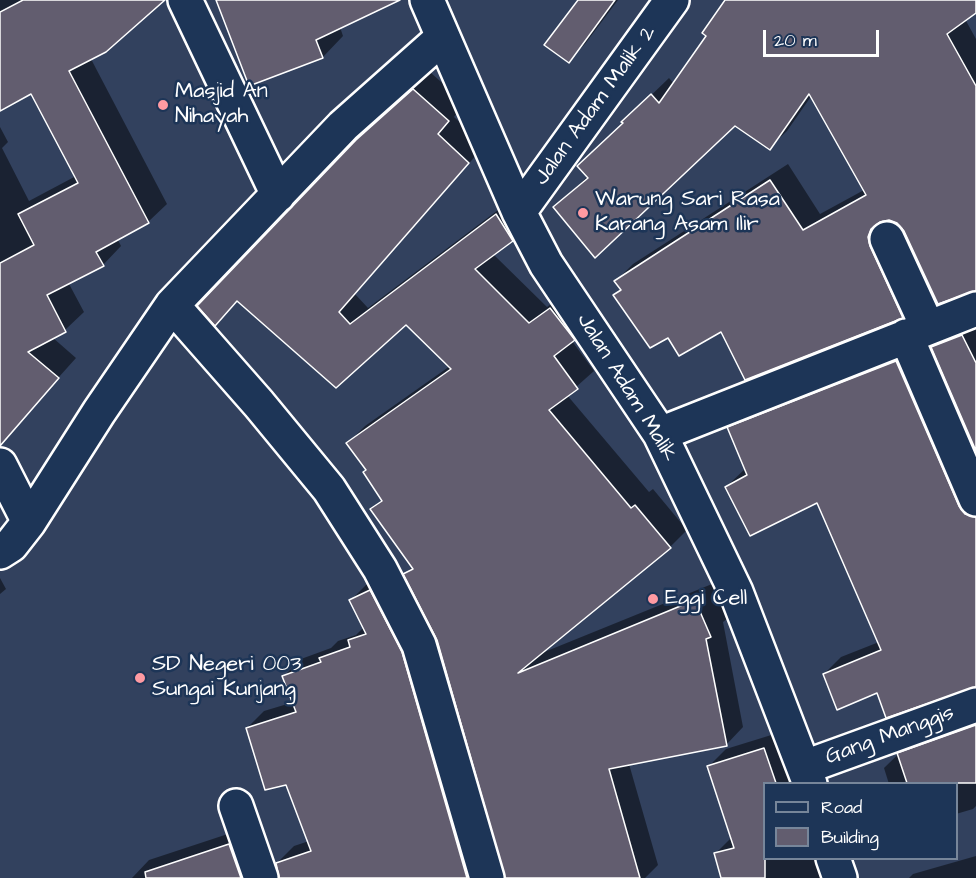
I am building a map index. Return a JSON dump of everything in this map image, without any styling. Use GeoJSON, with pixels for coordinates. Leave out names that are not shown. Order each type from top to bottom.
{"type":"FeatureCollection","features":[{"type":"Feature","properties":{"kind":"street"},"geometry":{"type":"LineString","coordinates":[[185,0],[278,195]]}},
{"type":"Feature","properties":{"kind":"street","name":"Jalan Adam Malik"},"geometry":{"type":"LineString","coordinates":[[427,0],[519,212],[546,264],[660,434],[736,592],[808,775]]}},
{"type":"Feature","properties":{"kind":"street","name":"Jalan Adam Malik 2"},"geometry":{"type":"LineString","coordinates":[[519,212],[672,0]]}},
{"type":"Feature","properties":{"kind":"street"},"geometry":{"type":"LineString","coordinates":[[0,552],[11,545],[29,522],[99,412],[172,305],[343,126],[442,38]]}},
{"type":"Feature","properties":{"kind":"street"},"geometry":{"type":"LineString","coordinates":[[887,239],[917,332],[976,498]]}},
{"type":"Feature","properties":{"kind":"street"},"geometry":{"type":"LineString","coordinates":[[172,305],[259,404],[329,489],[380,569],[419,645],[487,878]]}},
{"type":"Feature","properties":{"kind":"street"},"geometry":{"type":"LineString","coordinates":[[660,434],[976,309]]}},
{"type":"Feature","properties":{"kind":"street"},"geometry":{"type":"LineString","coordinates":[[0,465],[29,522]]}},
{"type":"Feature","properties":{"kind":"street","name":"Gang Manggis"},"geometry":{"type":"LineString","coordinates":[[808,775],[976,705]]}},
{"type":"Feature","properties":{"kind":"street"},"geometry":{"type":"LineString","coordinates":[[236,806],[261,878]]}},
{"type":"Feature","properties":{"kind":"street"},"geometry":{"type":"LineString","coordinates":[[834,860],[840,878]]}},
{"type":"Feature","properties":{"kind":"building"},"geometry":{"type":"Polygon","coordinates":[[[23,0],[165,0],[106,52],[69,71],[149,223],[96,252],[104,266],[47,295],[66,332],[28,352],[59,378],[0,446],[0,263],[34,245],[18,214],[78,183],[31,94],[0,111],[0,12],[23,0]]]}},
{"type":"Feature","properties":{"kind":"building"},"geometry":{"type":"Polygon","coordinates":[[[216,0],[400,0],[316,40],[323,58],[249,86],[216,0]]]}},
{"type":"Feature","properties":{"kind":"building"},"geometry":{"type":"Polygon","coordinates":[[[578,0],[615,0],[569,63],[544,45],[578,0]]]}},
{"type":"Feature","properties":{"kind":"building"},"geometry":{"type":"Polygon","coordinates":[[[725,0],[976,0],[976,13],[947,34],[976,86],[976,291],[938,304],[904,231],[897,223],[889,220],[880,222],[871,229],[868,237],[903,318],[745,380],[721,332],[679,356],[668,338],[650,348],[613,295],[621,290],[614,281],[770,180],[803,230],[866,195],[809,94],[770,150],[735,126],[595,258],[553,207],[588,178],[577,166],[623,123],[621,122],[651,94],[659,103],[706,36],[702,33],[725,0]]]}},
{"type":"Feature","properties":{"kind":"building"},"geometry":{"type":"Polygon","coordinates":[[[413,89],[449,121],[438,134],[469,163],[339,312],[350,324],[496,214],[513,241],[475,269],[529,323],[550,308],[575,340],[554,356],[578,389],[549,410],[631,508],[635,505],[671,548],[518,673],[695,600],[711,637],[706,639],[727,746],[609,769],[640,878],[505,878],[437,640],[403,574],[413,569],[370,509],[382,501],[363,472],[366,470],[346,443],[451,369],[406,325],[336,388],[237,301],[215,326],[197,306],[356,140],[413,89]]]}},
{"type":"Feature","properties":{"kind":"building"},"geometry":{"type":"Polygon","coordinates":[[[962,335],[976,363],[976,451],[931,347],[962,335]]]}},
{"type":"Feature","properties":{"kind":"building"},"geometry":{"type":"Polygon","coordinates":[[[896,361],[959,506],[965,514],[976,517],[976,687],[886,718],[877,693],[837,710],[823,674],[881,650],[817,503],[750,536],[725,487],[747,475],[727,427],[896,361]]]}},
{"type":"Feature","properties":{"kind":"building"},"geometry":{"type":"Polygon","coordinates":[[[370,590],[402,652],[467,878],[279,878],[276,863],[311,851],[286,785],[265,790],[246,728],[296,712],[282,676],[321,662],[319,658],[350,647],[348,640],[366,634],[349,600],[370,590]]]}},
{"type":"Feature","properties":{"kind":"building"},"geometry":{"type":"Polygon","coordinates":[[[976,725],[976,783],[907,782],[897,753],[976,725]]]}},
{"type":"Feature","properties":{"kind":"building"},"geometry":{"type":"Polygon","coordinates":[[[764,748],[776,782],[763,782],[765,878],[721,878],[714,853],[734,848],[707,766],[764,748]]]}},
{"type":"Feature","properties":{"kind":"building"},"geometry":{"type":"Polygon","coordinates":[[[229,844],[241,878],[146,878],[145,872],[229,844]]]}},
{"type":"Feature","properties":{"kind":"place","name":"Masjid An Nihayah"},"geometry":{"type":"Point","coordinates":[163,105]}},
{"type":"Feature","properties":{"kind":"place","name":"Warung Sari Rasa Karang Asam Ilir"},"geometry":{"type":"Point","coordinates":[583,213]}},
{"type":"Feature","properties":{"kind":"place","name":"Eggi Cell"},"geometry":{"type":"Point","coordinates":[653,599]}},
{"type":"Feature","properties":{"kind":"place","name":"SD Negeri 003 Sungai Kunjang"},"geometry":{"type":"Point","coordinates":[140,678]}}]}
